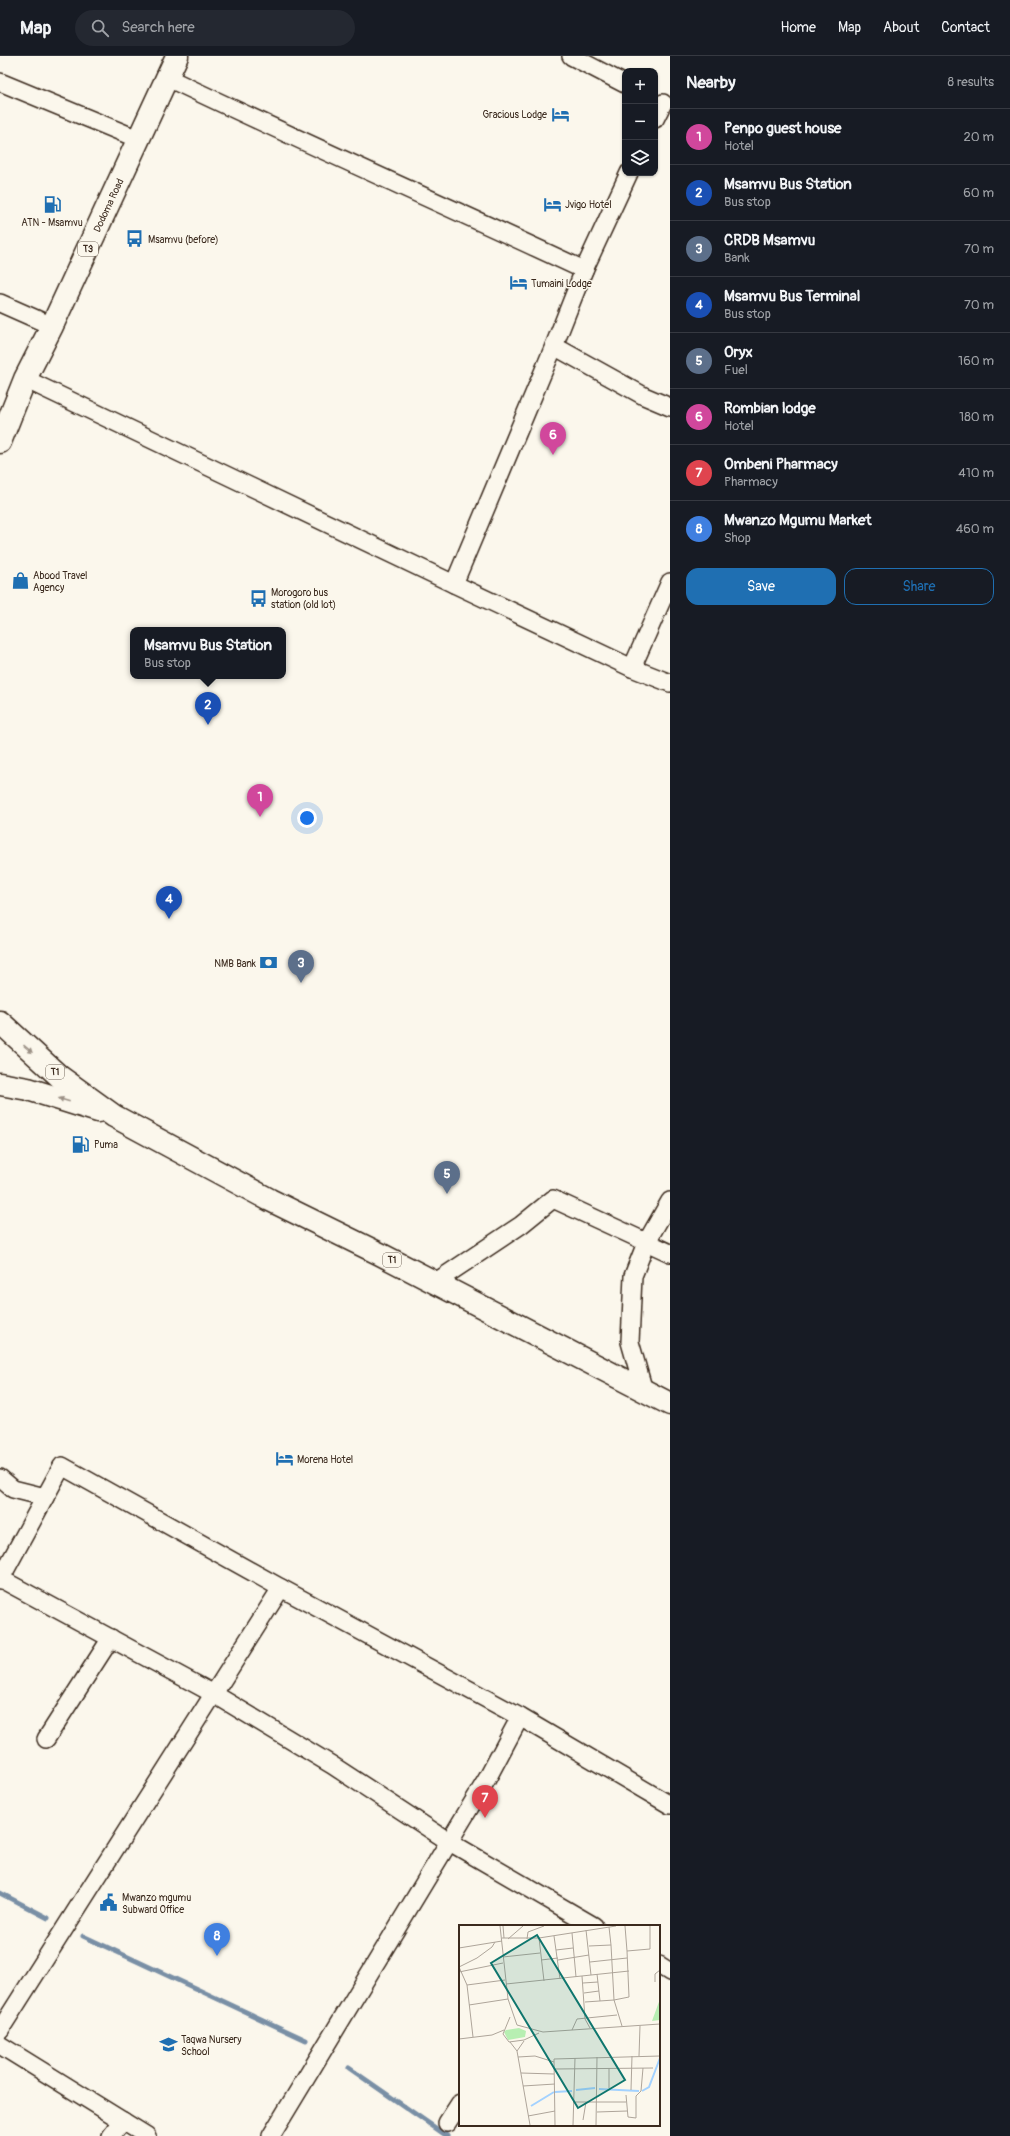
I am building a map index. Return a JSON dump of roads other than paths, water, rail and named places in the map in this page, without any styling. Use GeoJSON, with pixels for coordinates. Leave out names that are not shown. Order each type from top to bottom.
{"type":"FeatureCollection","features":[{"type":"Feature","properties":{"kind":"highway","name":"Dodoma Road"},"geometry":{"type":"LineString","coordinates":[[0,442],[26,379],[177,56]]}},
{"type":"Feature","properties":{"kind":"highway","name":"T1"},"geometry":{"type":"LineString","coordinates":[[0,1022],[60,1077],[114,1116],[270,1200],[380,1254],[670,1404]]}},
{"type":"Feature","properties":{"kind":"highway","name":"T1"},"geometry":{"type":"LineString","coordinates":[[0,1084],[28,1089],[114,1116]]}},
{"type":"Feature","properties":{"kind":"street"},"geometry":{"type":"LineString","coordinates":[[571,56],[622,82]]}},
{"type":"Feature","properties":{"kind":"street"},"geometry":{"type":"LineString","coordinates":[[168,78],[309,145],[457,210],[584,270]]}},
{"type":"Feature","properties":{"kind":"street"},"geometry":{"type":"LineString","coordinates":[[0,82],[138,139]]}},
{"type":"Feature","properties":{"kind":"street"},"geometry":{"type":"LineString","coordinates":[[658,113],[663,102]]}},
{"type":"Feature","properties":{"kind":"street"},"geometry":{"type":"LineString","coordinates":[[454,584],[554,346],[584,270],[628,176]]}},
{"type":"Feature","properties":{"kind":"street"},"geometry":{"type":"LineString","coordinates":[[0,303],[52,326]]}},
{"type":"Feature","properties":{"kind":"street"},"geometry":{"type":"LineString","coordinates":[[554,346],[644,396],[670,407]]}},
{"type":"Feature","properties":{"kind":"street"},"geometry":{"type":"LineString","coordinates":[[26,379],[454,584],[632,668],[670,683]]}},
{"type":"Feature","properties":{"kind":"street"},"geometry":{"type":"LineString","coordinates":[[632,668],[670,582]]}},
{"type":"Feature","properties":{"kind":"street"},"geometry":{"type":"LineString","coordinates":[[434,1283],[521,1225],[553,1199],[670,1254]]}},
{"type":"Feature","properties":{"kind":"street"},"geometry":{"type":"LineString","coordinates":[[644,1391],[630,1342],[633,1276],[646,1243],[670,1201]]}},
{"type":"Feature","properties":{"kind":"street"},"geometry":{"type":"LineString","coordinates":[[590,1925],[575,1921],[448,1841],[332,1765],[214,1694],[0,1579],[62,1466],[281,1588],[520,1717],[670,1805]]}},
{"type":"Feature","properties":{"kind":"street"},"geometry":{"type":"LineString","coordinates":[[0,1478],[13,1488],[45,1497]]}},
{"type":"Feature","properties":{"kind":"street"},"geometry":{"type":"LineString","coordinates":[[0,2030],[281,1588]]}},
{"type":"Feature","properties":{"kind":"street"},"geometry":{"type":"LineString","coordinates":[[46,1738],[111,1638]]}},
{"type":"Feature","properties":{"kind":"street"},"geometry":{"type":"LineString","coordinates":[[271,2136],[486,1779],[520,1717]]}},
{"type":"Feature","properties":{"kind":"street"},"geometry":{"type":"LineString","coordinates":[[660,1966],[670,1972]]}},
{"type":"Feature","properties":{"kind":"street"},"geometry":{"type":"LineString","coordinates":[[0,2045],[147,2136]]}},
{"type":"Feature","properties":{"kind":"street"},"geometry":{"type":"LineString","coordinates":[[447,2123],[459,2105]]}},
{"type":"Feature","properties":{"kind":"street"},"geometry":{"type":"LineString","coordinates":[[111,2136],[123,2121]]}},
{"type":"Feature","properties":{"kind":"waterway"},"geometry":{"type":"LineString","coordinates":[[0,1893],[48,1918]]}},
{"type":"Feature","properties":{"kind":"waterway"},"geometry":{"type":"LineString","coordinates":[[83,1936],[306,2040]]}},
{"type":"Feature","properties":{"kind":"waterway"},"geometry":{"type":"LineString","coordinates":[[349,2068],[447,2136]]}},
{"type":"Feature","properties":{"kind":"place","name":"Gracious Lodge"},"geometry":{"type":"Point","coordinates":[560,114]}},
{"type":"Feature","properties":{"kind":"place","name":"Jvigo Hotel"},"geometry":{"type":"Point","coordinates":[552,204]}},
{"type":"Feature","properties":{"kind":"place","name":"ATN - Msamvu"},"geometry":{"type":"Point","coordinates":[52,205]}},
{"type":"Feature","properties":{"kind":"place","name":"Msamvu (before)"},"geometry":{"type":"Point","coordinates":[135,239]}},
{"type":"Feature","properties":{"kind":"place","name":"Tumaini Lodge"},"geometry":{"type":"Point","coordinates":[518,283]}},
{"type":"Feature","properties":{"kind":"place","name":"Rombian lodge"},"geometry":{"type":"Point","coordinates":[553,455]}},
{"type":"Feature","properties":{"kind":"place","name":"Abood Travel Agency"},"geometry":{"type":"Point","coordinates":[20,581]}},
{"type":"Feature","properties":{"kind":"place","name":"Morogoro bus station (old lot)"},"geometry":{"type":"Point","coordinates":[258,598]}},
{"type":"Feature","properties":{"kind":"place","name":"Msamvu Bus Station"},"geometry":{"type":"Point","coordinates":[208,725]}},
{"type":"Feature","properties":{"kind":"place","name":"Penpo guest house"},"geometry":{"type":"Point","coordinates":[260,817]}},
{"type":"Feature","properties":{"kind":"place","name":"Msamvu Bus Terminal"},"geometry":{"type":"Point","coordinates":[169,919]}},
{"type":"Feature","properties":{"kind":"place","name":"NMB Bank"},"geometry":{"type":"Point","coordinates":[269,963]}},
{"type":"Feature","properties":{"kind":"place","name":"CRDB Msamvu"},"geometry":{"type":"Point","coordinates":[301,983]}},
{"type":"Feature","properties":{"kind":"place","name":"Puma"},"geometry":{"type":"Point","coordinates":[81,1144]}},
{"type":"Feature","properties":{"kind":"place","name":"Oryx"},"geometry":{"type":"Point","coordinates":[447,1194]}},
{"type":"Feature","properties":{"kind":"place","name":"Morena Hotel"},"geometry":{"type":"Point","coordinates":[284,1459]}},
{"type":"Feature","properties":{"kind":"place","name":"Ombeni Pharmacy"},"geometry":{"type":"Point","coordinates":[485,1818]}},
{"type":"Feature","properties":{"kind":"place","name":"Mwanzo mgumu Subward Office"},"geometry":{"type":"Point","coordinates":[109,1903]}},
{"type":"Feature","properties":{"kind":"place","name":"Mwanzo Mgumu Market"},"geometry":{"type":"Point","coordinates":[217,1956]}},
{"type":"Feature","properties":{"kind":"place","name":"Taqwa Nursery School"},"geometry":{"type":"Point","coordinates":[168,2045]}}]}
